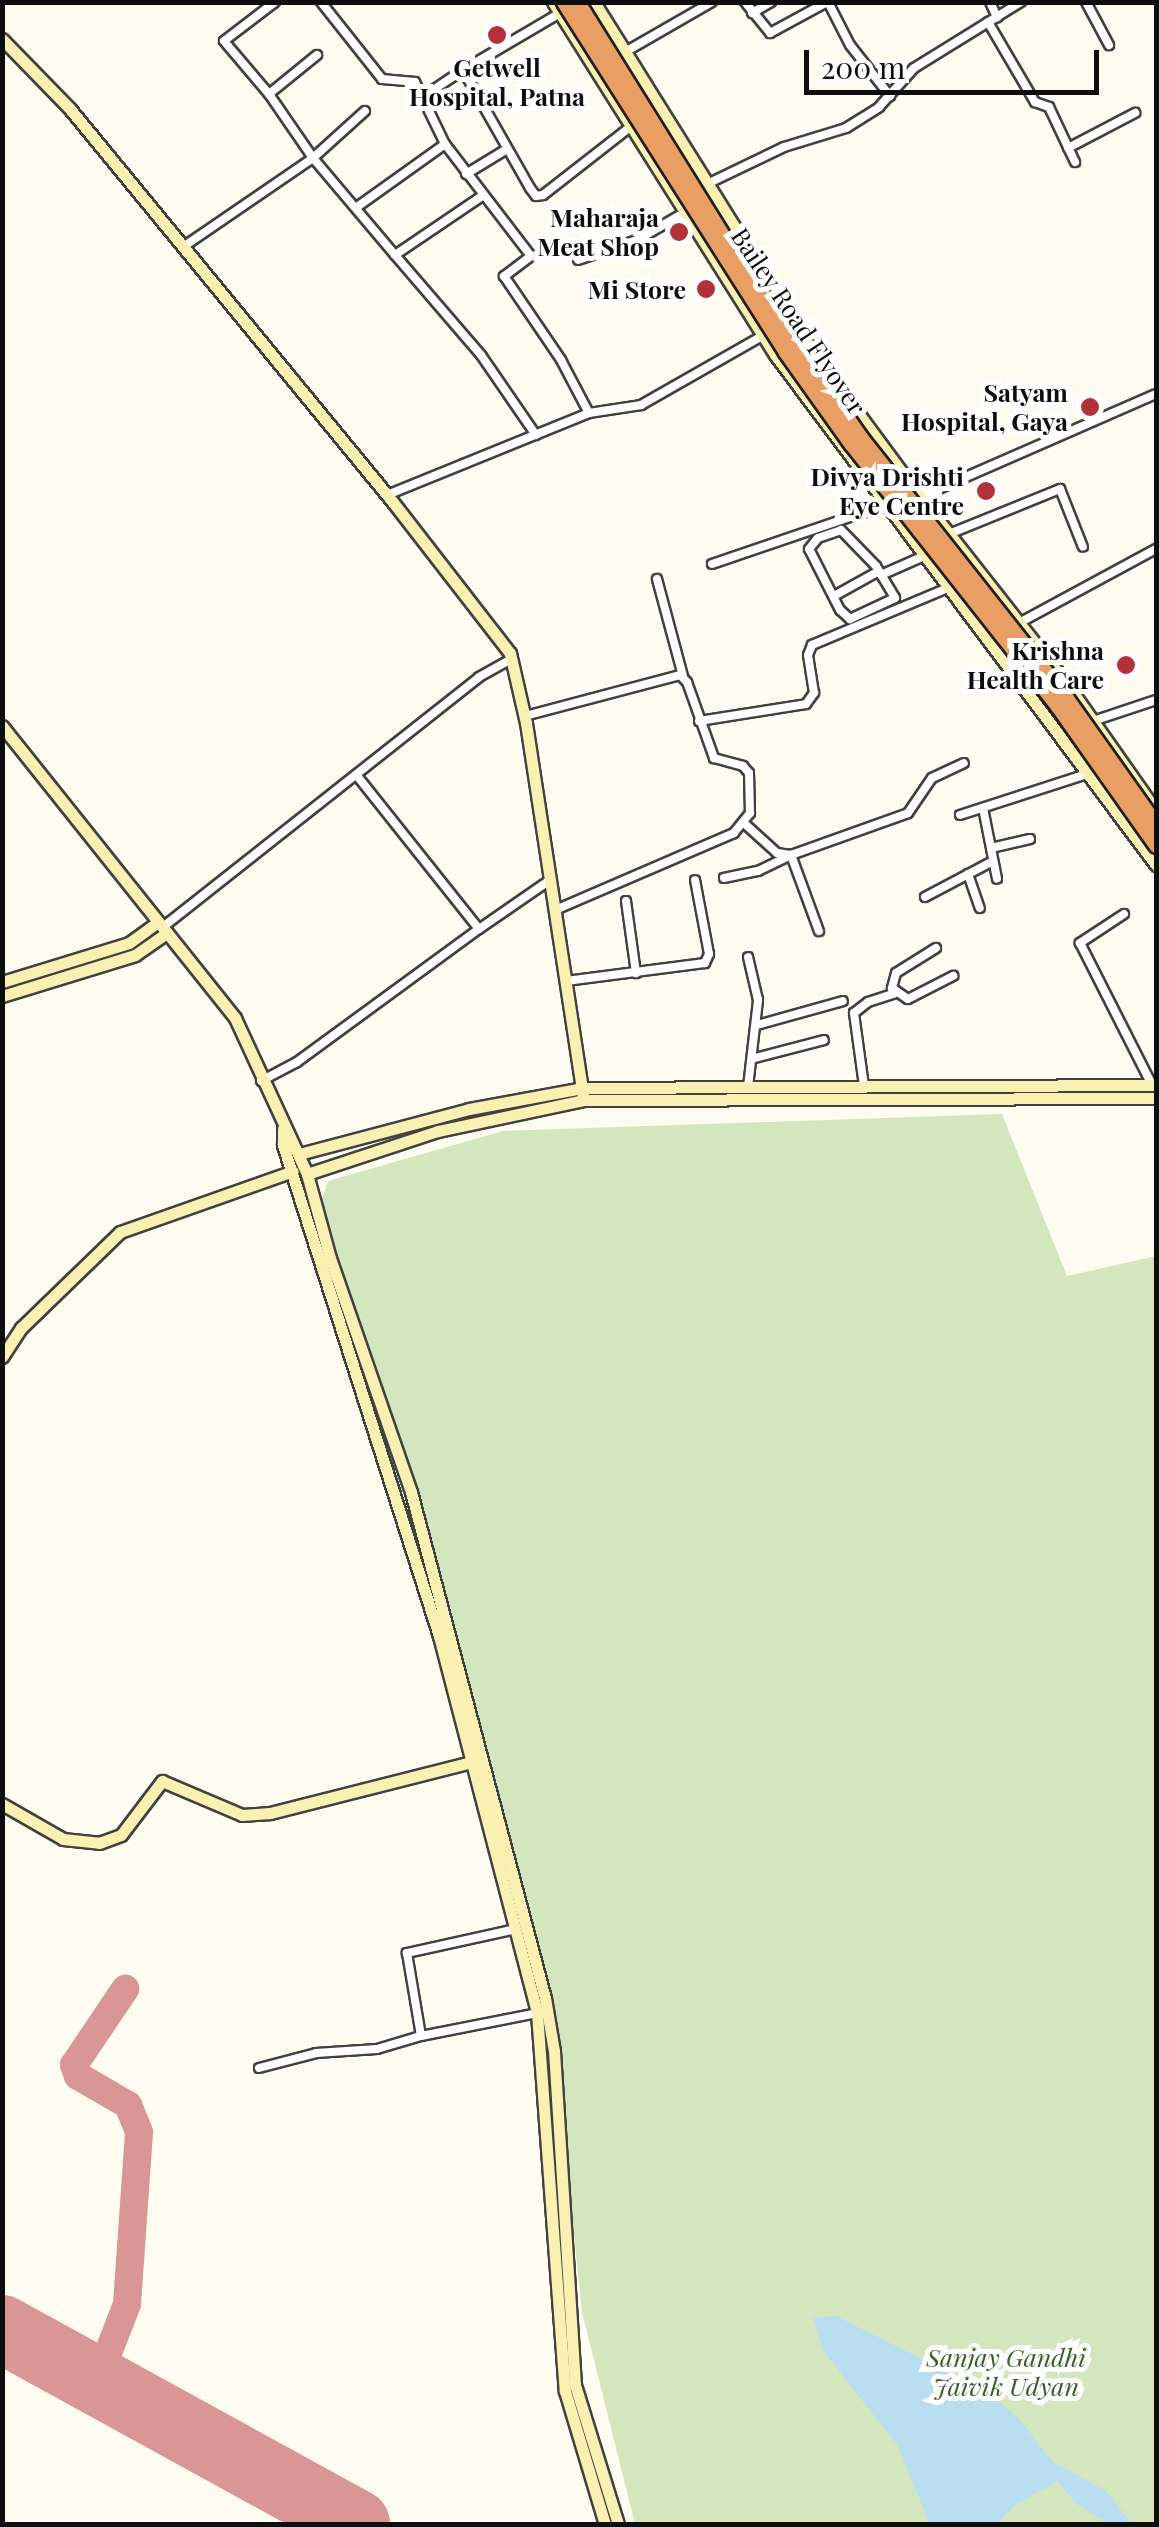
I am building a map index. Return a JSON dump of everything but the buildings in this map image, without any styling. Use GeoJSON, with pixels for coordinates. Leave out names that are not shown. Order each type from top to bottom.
{"type":"FeatureCollection","features":[{"type":"Feature","properties":{"kind":"highway","name":"Bailey Road Flyover"},"geometry":{"type":"LineString","coordinates":[[578,2],[734,254],[849,421],[1065,697],[1156,825]]}},
{"type":"Feature","properties":{"kind":"highway","name":"Bailey Road Flyover"},"geometry":{"type":"LineString","coordinates":[[559,6],[786,352],[851,443],[1058,706],[1156,845]]}},
{"type":"Feature","properties":{"kind":"main road"},"geometry":{"type":"LineString","coordinates":[[594,2],[790,315],[920,498],[1093,721],[1156,811]]}},
{"type":"Feature","properties":{"kind":"main road"},"geometry":{"type":"LineString","coordinates":[[559,6],[630,127],[763,336],[855,465],[947,582],[1156,865]]}},
{"type":"Feature","properties":{"kind":"main road"},"geometry":{"type":"LineString","coordinates":[[2,40],[70,108],[500,636],[512,660],[525,716],[583,1094]]}},
{"type":"Feature","properties":{"kind":"main road"},"geometry":{"type":"LineString","coordinates":[[855,465],[882,445]]}},
{"type":"Feature","properties":{"kind":"main road"},"geometry":{"type":"LineString","coordinates":[[947,582],[971,562]]}},
{"type":"Feature","properties":{"kind":"main road"},"geometry":{"type":"LineString","coordinates":[[2,726],[234,1018],[289,1143],[292,1171],[484,1759],[552,2035],[575,2385],[618,2524]]}},
{"type":"Feature","properties":{"kind":"main road"},"geometry":{"type":"LineString","coordinates":[[2,982],[129,942],[163,927]]}},
{"type":"Feature","properties":{"kind":"main road"},"geometry":{"type":"LineString","coordinates":[[2,996],[134,955],[163,927]]}},
{"type":"Feature","properties":{"kind":"main road"},"geometry":{"type":"LineString","coordinates":[[307,1174],[438,1130],[583,1094],[1154,1084]]}},
{"type":"Feature","properties":{"kind":"main road"},"geometry":{"type":"LineString","coordinates":[[299,1154],[482,1106],[583,1094],[748,1087],[1156,1098]]}},
{"type":"Feature","properties":{"kind":"main road"},"geometry":{"type":"LineString","coordinates":[[289,1143],[299,1154],[307,1174],[330,1258],[411,1492],[470,1762],[536,2013],[566,2391],[606,2524]]}},
{"type":"Feature","properties":{"kind":"main road"},"geometry":{"type":"LineString","coordinates":[[2,1356],[21,1328],[120,1232],[292,1171]]}},
{"type":"Feature","properties":{"kind":"main road"},"geometry":{"type":"LineString","coordinates":[[2,1804],[63,1839],[76,1844],[100,1843],[122,1835],[162,1781],[213,1806],[242,1815],[270,1813],[484,1759]]}},
{"type":"Feature","properties":{"kind":"street"},"geometry":{"type":"LineString","coordinates":[[275,2],[224,40],[269,94],[313,158],[487,363],[536,435]]}},
{"type":"Feature","properties":{"kind":"street"},"geometry":{"type":"LineString","coordinates":[[321,2],[382,80],[415,82],[445,144],[532,256],[504,276],[561,360],[589,413]]}},
{"type":"Feature","properties":{"kind":"street"},"geometry":{"type":"LineString","coordinates":[[625,52],[712,2]]}},
{"type":"Feature","properties":{"kind":"street"},"geometry":{"type":"LineString","coordinates":[[745,2],[770,32],[827,2],[850,45],[890,96]]}},
{"type":"Feature","properties":{"kind":"street"},"geometry":{"type":"LineString","coordinates":[[752,13],[771,2]]}},
{"type":"Feature","properties":{"kind":"street"},"geometry":{"type":"LineString","coordinates":[[990,2],[997,17]]}},
{"type":"Feature","properties":{"kind":"street"},"geometry":{"type":"LineString","coordinates":[[676,200],[784,148],[846,128],[890,96],[914,68],[1021,2]]}},
{"type":"Feature","properties":{"kind":"street"},"geometry":{"type":"LineString","coordinates":[[1086,2],[1109,45]]}},
{"type":"Feature","properties":{"kind":"street"},"geometry":{"type":"LineString","coordinates":[[424,96],[559,6]]}},
{"type":"Feature","properties":{"kind":"street"},"geometry":{"type":"LineString","coordinates":[[988,22],[1034,102],[1049,108],[1075,162]]}},
{"type":"Feature","properties":{"kind":"street"},"geometry":{"type":"LineString","coordinates":[[269,94],[317,55]]}},
{"type":"Feature","properties":{"kind":"street"},"geometry":{"type":"LineString","coordinates":[[463,70],[530,188],[539,196],[630,127]]}},
{"type":"Feature","properties":{"kind":"street"},"geometry":{"type":"LineString","coordinates":[[183,247],[313,158],[365,112]]}},
{"type":"Feature","properties":{"kind":"street"},"geometry":{"type":"LineString","coordinates":[[1068,148],[1135,114]]}},
{"type":"Feature","properties":{"kind":"street"},"geometry":{"type":"LineString","coordinates":[[358,207],[445,144]]}},
{"type":"Feature","properties":{"kind":"street"},"geometry":{"type":"LineString","coordinates":[[466,174],[507,149]]}},
{"type":"Feature","properties":{"kind":"street"},"geometry":{"type":"LineString","coordinates":[[395,255],[482,196]]}},
{"type":"Feature","properties":{"kind":"street"},"geometry":{"type":"LineString","coordinates":[[578,260],[637,240],[684,213]]}},
{"type":"Feature","properties":{"kind":"street"},"geometry":{"type":"LineString","coordinates":[[387,495],[589,413],[641,405],[763,336],[790,315]]}},
{"type":"Feature","properties":{"kind":"street"},"geometry":{"type":"LineString","coordinates":[[920,498],[1156,394]]}},
{"type":"Feature","properties":{"kind":"street"},"geometry":{"type":"LineString","coordinates":[[949,534],[1060,489],[1083,547]]}},
{"type":"Feature","properties":{"kind":"street"},"geometry":{"type":"LineString","coordinates":[[712,564],[885,505]]}},
{"type":"Feature","properties":{"kind":"street"},"geometry":{"type":"LineString","coordinates":[[841,530],[880,573],[895,598],[850,619],[834,596],[809,549],[818,538],[841,530]]}},
{"type":"Feature","properties":{"kind":"street"},"geometry":{"type":"LineString","coordinates":[[1019,623],[1156,549]]}},
{"type":"Feature","properties":{"kind":"street"},"geometry":{"type":"LineString","coordinates":[[834,596],[924,556]]}},
{"type":"Feature","properties":{"kind":"street"},"geometry":{"type":"LineString","coordinates":[[555,910],[684,858],[745,824],[752,803],[749,774],[744,766],[718,762],[699,721],[657,578]]}},
{"type":"Feature","properties":{"kind":"street"},"geometry":{"type":"LineString","coordinates":[[699,721],[806,704],[814,694],[808,662],[812,646],[947,582]]}},
{"type":"Feature","properties":{"kind":"street"},"geometry":{"type":"LineString","coordinates":[[163,927],[480,677],[512,660]]}},
{"type":"Feature","properties":{"kind":"street"},"geometry":{"type":"LineString","coordinates":[[525,716],[683,676]]}},
{"type":"Feature","properties":{"kind":"street"},"geometry":{"type":"LineString","coordinates":[[1093,721],[1156,700]]}},
{"type":"Feature","properties":{"kind":"street"},"geometry":{"type":"LineString","coordinates":[[724,878],[758,871],[908,813],[932,778],[964,762]]}},
{"type":"Feature","properties":{"kind":"street"},"geometry":{"type":"LineString","coordinates":[[960,815],[1090,773]]}},
{"type":"Feature","properties":{"kind":"street"},"geometry":{"type":"LineString","coordinates":[[358,776],[479,929]]}},
{"type":"Feature","properties":{"kind":"street"},"geometry":{"type":"LineString","coordinates":[[982,808],[997,879]]}},
{"type":"Feature","properties":{"kind":"street"},"geometry":{"type":"LineString","coordinates":[[745,824],[778,853],[791,856]]}},
{"type":"Feature","properties":{"kind":"street"},"geometry":{"type":"LineString","coordinates":[[990,848],[1030,840]]}},
{"type":"Feature","properties":{"kind":"street"},"geometry":{"type":"LineString","coordinates":[[791,856],[819,931]]}},
{"type":"Feature","properties":{"kind":"street"},"geometry":{"type":"LineString","coordinates":[[925,897],[993,861]]}},
{"type":"Feature","properties":{"kind":"street"},"geometry":{"type":"LineString","coordinates":[[968,874],[980,908]]}},
{"type":"Feature","properties":{"kind":"street"},"geometry":{"type":"LineString","coordinates":[[261,1081],[297,1062],[551,880]]}},
{"type":"Feature","properties":{"kind":"street"},"geometry":{"type":"LineString","coordinates":[[566,981],[708,961],[694,880]]}},
{"type":"Feature","properties":{"kind":"street"},"geometry":{"type":"LineString","coordinates":[[626,901],[636,973]]}},
{"type":"Feature","properties":{"kind":"street"},"geometry":{"type":"LineString","coordinates":[[1124,914],[1080,943],[1154,1084]]}},
{"type":"Feature","properties":{"kind":"street"},"geometry":{"type":"LineString","coordinates":[[895,993],[891,978],[896,972],[936,948]]}},
{"type":"Feature","properties":{"kind":"street"},"geometry":{"type":"LineString","coordinates":[[748,958],[758,1000],[748,1087]]}},
{"type":"Feature","properties":{"kind":"street"},"geometry":{"type":"LineString","coordinates":[[869,1090],[854,1013],[868,1002],[895,993],[908,1000],[953,976]]}},
{"type":"Feature","properties":{"kind":"street"},"geometry":{"type":"LineString","coordinates":[[757,1025],[843,1001]]}},
{"type":"Feature","properties":{"kind":"street"},"geometry":{"type":"LineString","coordinates":[[754,1058],[824,1040]]}},
{"type":"Feature","properties":{"kind":"street"},"geometry":{"type":"LineString","coordinates":[[422,2036],[407,1953],[516,1930]]}},
{"type":"Feature","properties":{"kind":"street"},"geometry":{"type":"LineString","coordinates":[[259,2068],[316,2054],[377,2048],[536,2013]]}},
{"type":"Feature","properties":{"kind":"green space","name":"Sanjay Gandhi Jaivik Udyan"},"geometry":{"type":"Polygon","coordinates":[[[1002,1114],[1067,1276],[1156,1256],[1156,2524],[635,2524],[582,2312],[548,1977],[320,1205],[328,1181],[503,1131],[1002,1114]]]}},
{"type":"Feature","properties":{"kind":"water"},"geometry":{"type":"Polygon","coordinates":[[[836,2316],[986,2391],[1018,2418],[1053,2462],[1106,2491],[1132,2524],[1108,2524],[1077,2504],[1057,2481],[1017,2504],[996,2524],[930,2524],[898,2446],[824,2352],[813,2318],[836,2316]]]}},
{"type":"Feature","properties":{"kind":"taxiway"},"geometry":{"type":"LineString","coordinates":[[82,2374],[103,2366],[127,2304],[139,2132],[128,2105],[78,2076],[74,2065],[125,1989]]}},
{"type":"Feature","properties":{"kind":"runway"},"geometry":{"type":"LineString","coordinates":[[2,2329],[356,2524]]}},
{"type":"Feature","properties":{"kind":"place","name":"Getwell Hospital, Patna"},"geometry":{"type":"Point","coordinates":[497,35]}},
{"type":"Feature","properties":{"kind":"place","name":"Maharaja Meat Shop"},"geometry":{"type":"Point","coordinates":[679,232]}},
{"type":"Feature","properties":{"kind":"place","name":"Mi Store"},"geometry":{"type":"Point","coordinates":[706,289]}},
{"type":"Feature","properties":{"kind":"place","name":"Satyam Hospital, Gaya"},"geometry":{"type":"Point","coordinates":[1090,407]}},
{"type":"Feature","properties":{"kind":"place","name":"Divya Drishti Eye Centre"},"geometry":{"type":"Point","coordinates":[986,491]}},
{"type":"Feature","properties":{"kind":"place","name":"Krishna Health Care"},"geometry":{"type":"Point","coordinates":[1126,665]}}]}
